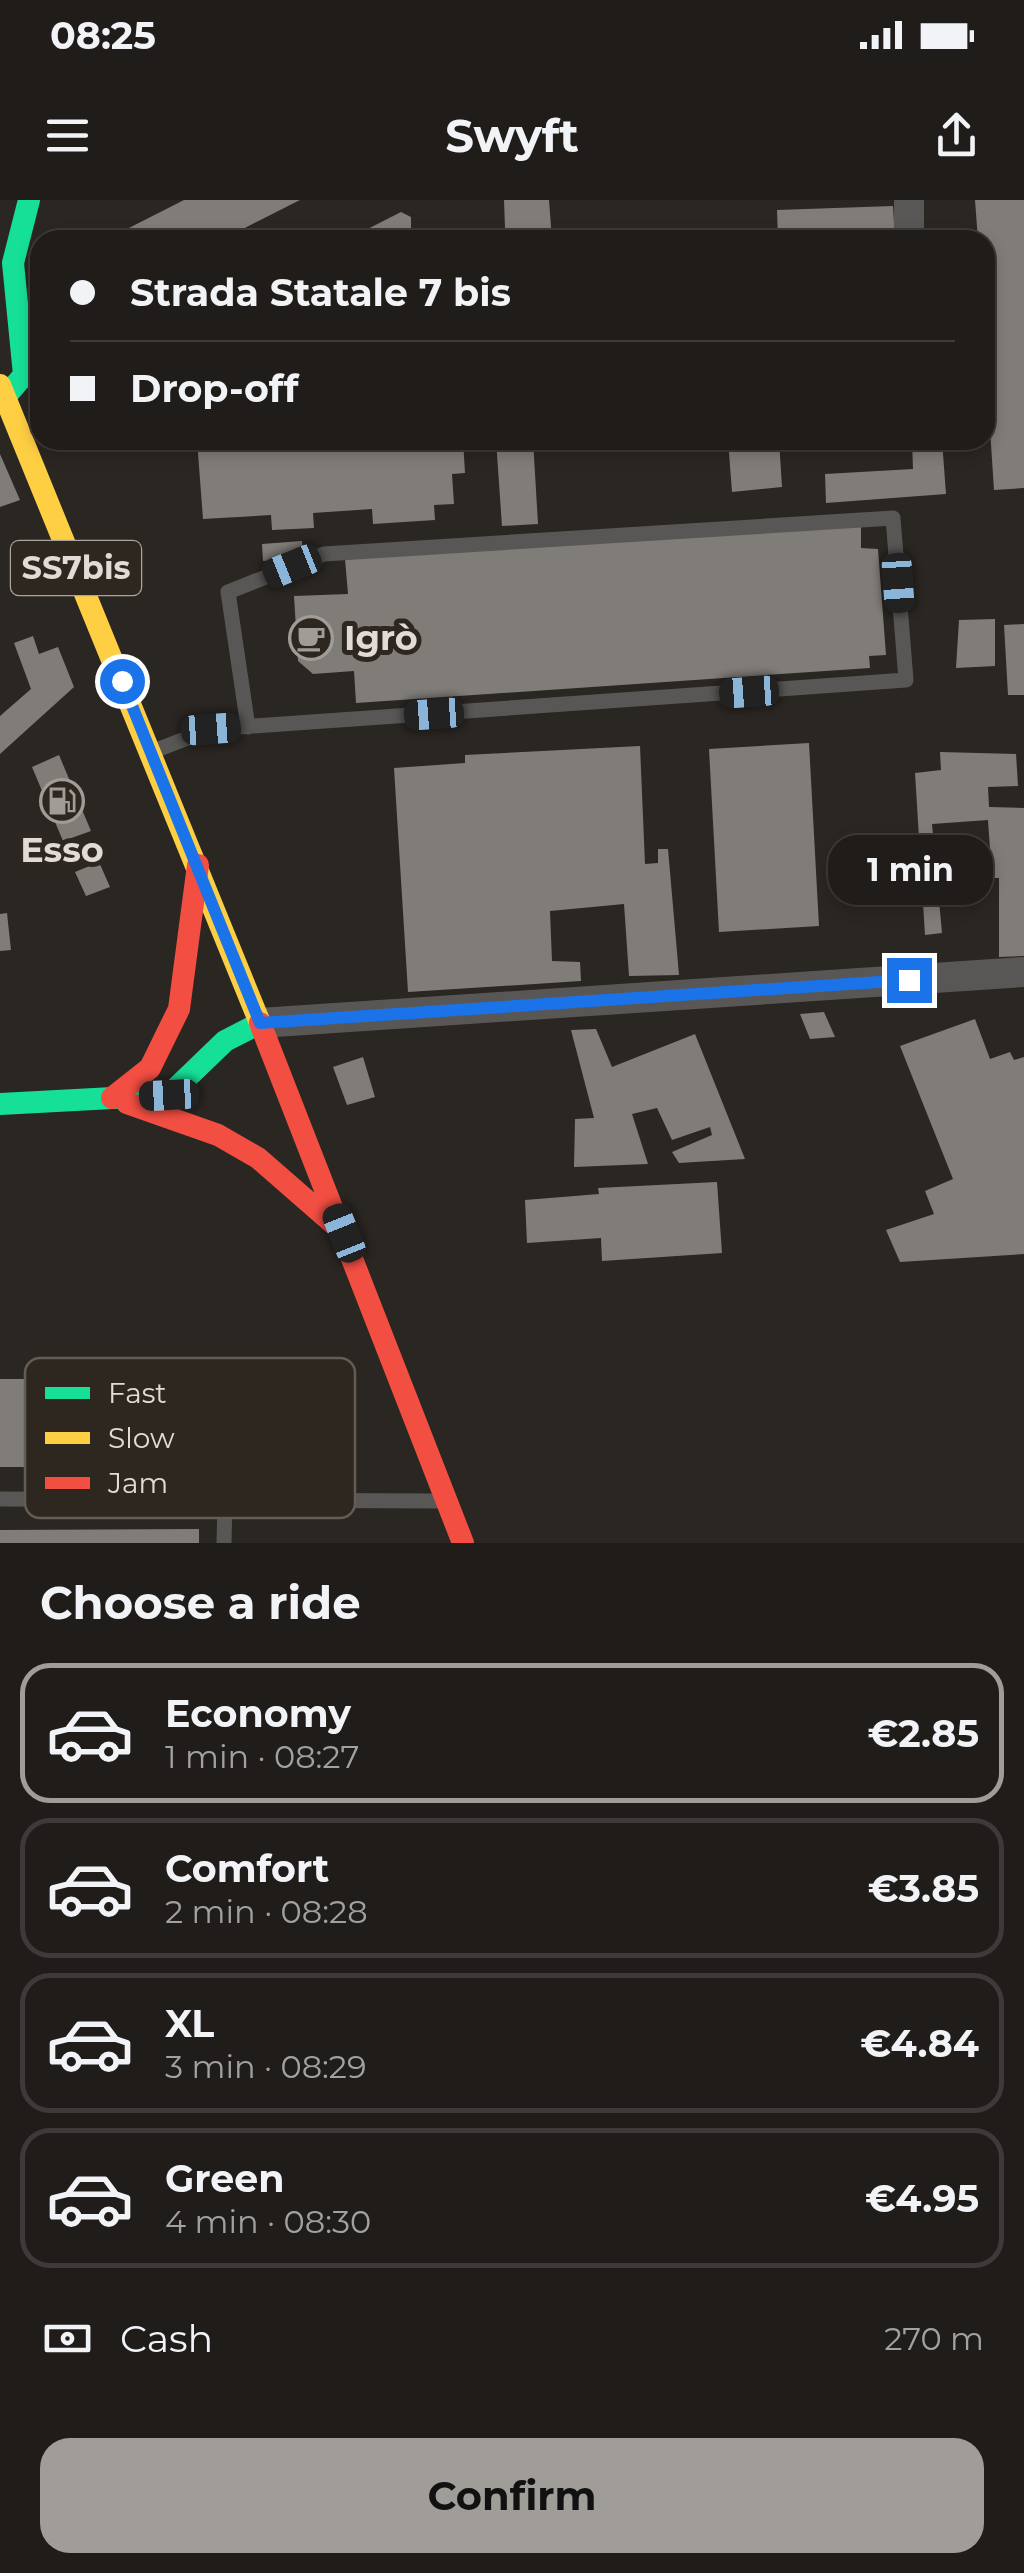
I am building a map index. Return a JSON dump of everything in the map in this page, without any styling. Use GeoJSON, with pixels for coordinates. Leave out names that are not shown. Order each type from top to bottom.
{"type":"FeatureCollection","features":[{"type":"Feature","properties":{"kind":"main road"},"geometry":{"type":"LineString","coordinates":[[2,391],[24,375],[10,277],[13,226],[29,200]]}},
{"type":"Feature","properties":{"kind":"main road","name":"SS7bis"},"geometry":{"type":"LineString","coordinates":[[2,391],[198,865],[463,1543]]}},
{"type":"Feature","properties":{"kind":"main road"},"geometry":{"type":"LineString","coordinates":[[112,1098],[150,1068],[179,1009],[198,865]]}},
{"type":"Feature","properties":{"kind":"main road"},"geometry":{"type":"LineString","coordinates":[[0,1104],[169,1095],[226,1041],[260,1023]]}},
{"type":"Feature","properties":{"kind":"main road"},"geometry":{"type":"LineString","coordinates":[[112,1098],[218,1135],[258,1158],[344,1233]]}},
{"type":"Feature","properties":{"kind":"street"},"geometry":{"type":"LineString","coordinates":[[909,200],[909,230]]}},
{"type":"Feature","properties":{"kind":"street"},"geometry":{"type":"LineString","coordinates":[[2,391],[30,392]]}},
{"type":"Feature","properties":{"kind":"street"},"geometry":{"type":"LineString","coordinates":[[260,1023],[1024,972]]}},
{"type":"Feature","properties":{"kind":"lane"},"geometry":{"type":"LineString","coordinates":[[152,752],[211,729],[248,727],[906,680],[893,518],[324,554],[228,592],[248,727]]}},
{"type":"Feature","properties":{"kind":"lane"},"geometry":{"type":"LineString","coordinates":[[0,1499],[25,1499]]}},
{"type":"Feature","properties":{"kind":"lane"},"geometry":{"type":"LineString","coordinates":[[355,1501],[446,1501]]}},
{"type":"Feature","properties":{"kind":"lane"},"geometry":{"type":"LineString","coordinates":[[224,1543],[225,1518]]}},
{"type":"Feature","properties":{"kind":"building"},"geometry":{"type":"Polygon","coordinates":[[[184,200],[300,200],[241,230],[125,230],[184,200]]]}},
{"type":"Feature","properties":{"kind":"building"},"geometry":{"type":"Polygon","coordinates":[[[504,200],[549,200],[551,230],[483,230],[505,228],[504,200]]]}},
{"type":"Feature","properties":{"kind":"building"},"geometry":{"type":"Polygon","coordinates":[[[975,200],[1024,200],[1024,488],[994,490],[995,230],[977,230],[975,200]]]}},
{"type":"Feature","properties":{"kind":"building"},"geometry":{"type":"Polygon","coordinates":[[[893,206],[894,230],[778,230],[777,210],[893,206]]]}},
{"type":"Feature","properties":{"kind":"building"},"geometry":{"type":"Polygon","coordinates":[[[401,212],[411,217],[411,230],[366,230],[401,212]]]}},
{"type":"Feature","properties":{"kind":"building"},"geometry":{"type":"Polygon","coordinates":[[[198,450],[464,450],[465,473],[452,474],[454,504],[434,505],[435,520],[373,524],[372,509],[313,513],[314,528],[272,530],[271,515],[203,519],[198,450]]]}},
{"type":"Feature","properties":{"kind":"building"},"geometry":{"type":"Polygon","coordinates":[[[497,450],[534,450],[538,524],[502,526],[497,450]]]}},
{"type":"Feature","properties":{"kind":"building"},"geometry":{"type":"Polygon","coordinates":[[[729,450],[780,450],[782,487],[732,492],[729,450]]]}},
{"type":"Feature","properties":{"kind":"building"},"geometry":{"type":"Polygon","coordinates":[[[912,450],[943,450],[946,494],[826,503],[825,474],[913,469],[912,450]]]}},
{"type":"Feature","properties":{"kind":"building"},"geometry":{"type":"Polygon","coordinates":[[[0,454],[20,500],[0,507],[0,454]]]}},
{"type":"Feature","properties":{"kind":"building"},"geometry":{"type":"Polygon","coordinates":[[[861,525],[861,548],[878,549],[886,655],[869,656],[870,668],[356,703],[354,671],[313,674],[298,661],[294,596],[348,594],[345,559],[861,525]]]}},
{"type":"Feature","properties":{"kind":"building"},"geometry":{"type":"Polygon","coordinates":[[[302,541],[303,558],[263,561],[262,544],[302,541]]]}},
{"type":"Feature","properties":{"kind":"building"},"geometry":{"type":"Polygon","coordinates":[[[995,619],[995,666],[956,668],[959,620],[995,619]]]}},
{"type":"Feature","properties":{"kind":"building"},"geometry":{"type":"Polygon","coordinates":[[[1024,624],[1024,695],[1008,695],[1004,625],[1024,624]]]}},
{"type":"Feature","properties":{"kind":"building"},"geometry":{"type":"Polygon","coordinates":[[[33,636],[39,654],[58,647],[74,687],[0,754],[0,716],[31,689],[14,643],[33,636]]]}},
{"type":"Feature","properties":{"kind":"building"},"geometry":{"type":"Polygon","coordinates":[[[809,743],[819,926],[719,932],[709,749],[809,743]]]}},
{"type":"Feature","properties":{"kind":"building"},"geometry":{"type":"Polygon","coordinates":[[[640,746],[645,864],[658,863],[658,849],[668,849],[679,975],[629,976],[624,904],[550,911],[552,961],[580,962],[581,981],[408,992],[394,768],[465,763],[465,755],[640,746]]]}},
{"type":"Feature","properties":{"kind":"building"},"geometry":{"type":"Polygon","coordinates":[[[940,752],[1016,754],[1018,786],[988,787],[989,807],[1024,808],[1024,956],[999,957],[999,878],[992,878],[988,820],[932,824],[942,933],[925,935],[915,773],[941,770],[940,752]]]}},
{"type":"Feature","properties":{"kind":"building"},"geometry":{"type":"Polygon","coordinates":[[[59,755],[91,831],[63,841],[32,767],[59,755]]]}},
{"type":"Feature","properties":{"kind":"building"},"geometry":{"type":"Polygon","coordinates":[[[99,862],[110,887],[86,896],[75,872],[99,862]]]}},
{"type":"Feature","properties":{"kind":"building"},"geometry":{"type":"Polygon","coordinates":[[[7,913],[11,950],[0,951],[0,914],[7,913]]]}},
{"type":"Feature","properties":{"kind":"building"},"geometry":{"type":"Polygon","coordinates":[[[824,1012],[835,1037],[810,1039],[800,1014],[824,1012]]]}},
{"type":"Feature","properties":{"kind":"building"},"geometry":{"type":"Polygon","coordinates":[[[975,1019],[990,1059],[1010,1052],[1014,1060],[1024,1057],[1024,1254],[900,1262],[886,1230],[934,1214],[925,1191],[953,1179],[900,1046],[975,1019]]]}},
{"type":"Feature","properties":{"kind":"building"},"geometry":{"type":"Polygon","coordinates":[[[596,1029],[612,1067],[695,1034],[745,1159],[679,1163],[672,1152],[712,1135],[710,1127],[672,1140],[657,1108],[632,1114],[648,1164],[574,1167],[575,1119],[594,1118],[571,1030],[596,1029]]]}},
{"type":"Feature","properties":{"kind":"building"},"geometry":{"type":"Polygon","coordinates":[[[363,1057],[375,1097],[347,1105],[333,1067],[363,1057]]]}},
{"type":"Feature","properties":{"kind":"building"},"geometry":{"type":"Polygon","coordinates":[[[717,1182],[722,1253],[602,1261],[601,1238],[527,1243],[525,1200],[599,1194],[598,1188],[717,1182]]]}},
{"type":"Feature","properties":{"kind":"building"},"geometry":{"type":"Polygon","coordinates":[[[0,1379],[25,1379],[25,1467],[0,1467],[0,1379]]]}},
{"type":"Feature","properties":{"kind":"building"},"geometry":{"type":"Polygon","coordinates":[[[199,1529],[199,1543],[0,1543],[0,1530],[199,1529]]]}},
{"type":"Feature","properties":{"kind":"traffic: fast"},"geometry":{"type":"LineString","coordinates":[[5,397],[24,375],[13,263],[29,200]]}},
{"type":"Feature","properties":{"kind":"traffic: fast"},"geometry":{"type":"LineString","coordinates":[[0,1104],[169,1095],[225,1041],[260,1023]]}},
{"type":"Feature","properties":{"kind":"traffic: slow"},"geometry":{"type":"LineString","coordinates":[[0,385],[260,1023]]}},
{"type":"Feature","properties":{"kind":"traffic: jam"},"geometry":{"type":"LineString","coordinates":[[112,1098],[150,1068],[179,1009],[198,865]]}},
{"type":"Feature","properties":{"kind":"traffic: jam"},"geometry":{"type":"LineString","coordinates":[[260,1023],[463,1543]]}},
{"type":"Feature","properties":{"kind":"traffic: jam"},"geometry":{"type":"LineString","coordinates":[[127,1103],[218,1135],[258,1158],[344,1233]]}},
{"type":"Feature","properties":{"kind":"place","name":"Igrò"},"geometry":{"type":"Point","coordinates":[311,638]}},
{"type":"Feature","properties":{"kind":"place","name":"Esso"},"geometry":{"type":"Point","coordinates":[62,801]}},
{"type":"Feature","properties":{"kind":"route"},"geometry":{"type":"LineString","coordinates":[[122,681],[260,1023],[909,980]]}}]}
